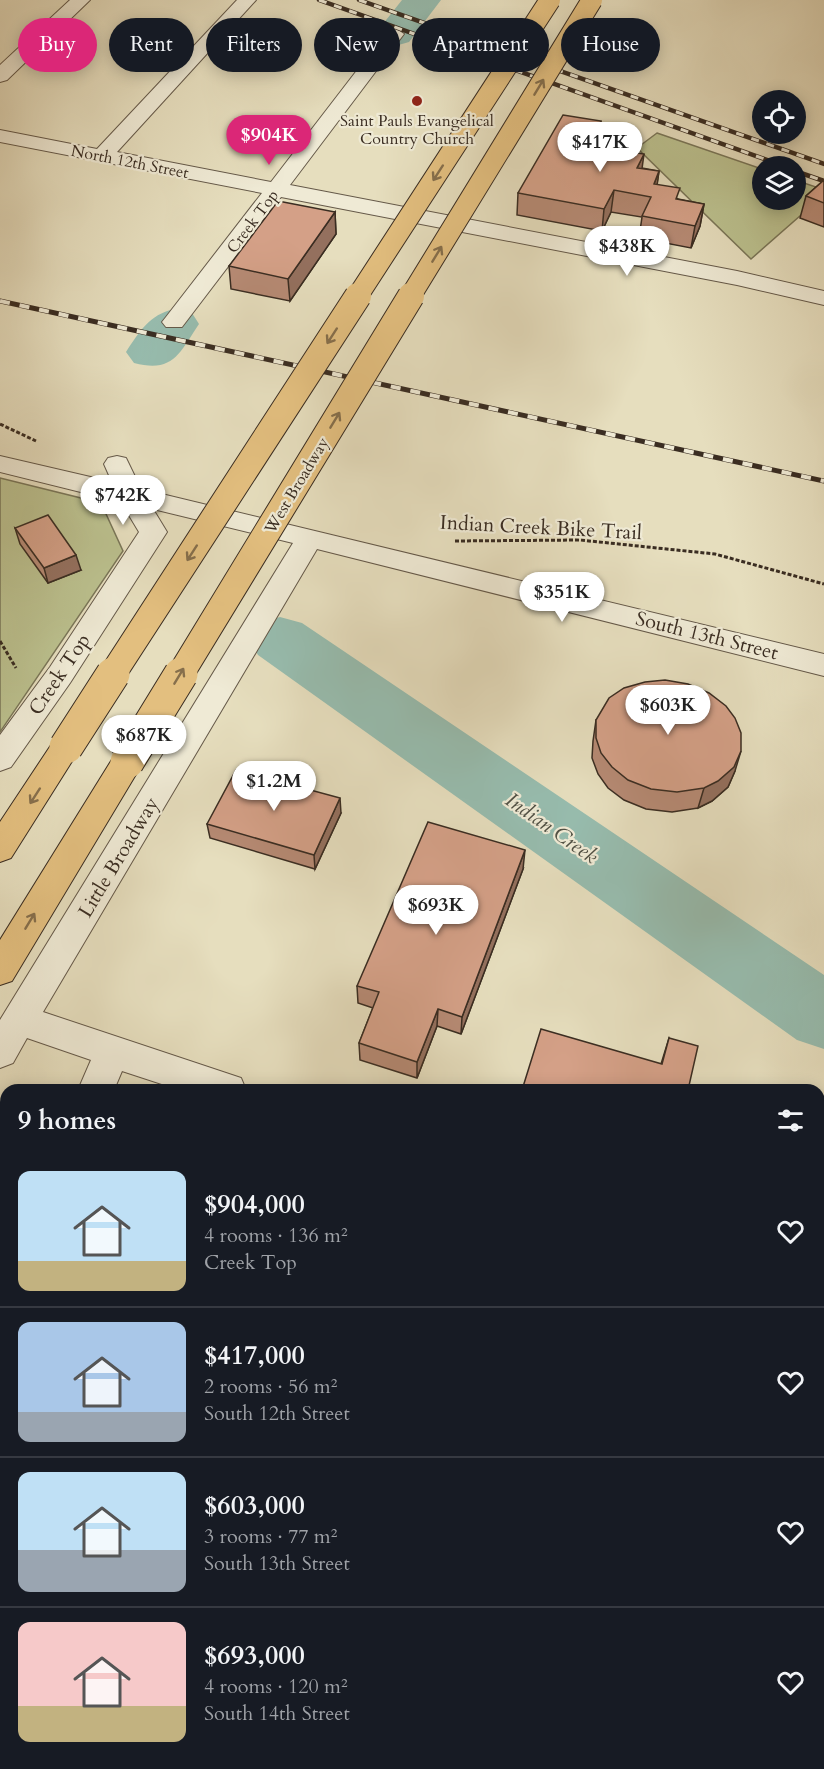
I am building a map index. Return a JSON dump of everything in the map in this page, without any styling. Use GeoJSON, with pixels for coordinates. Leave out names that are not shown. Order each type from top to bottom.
{"type":"FeatureCollection","features":[{"type":"Feature","properties":{"kind":"main road"},"geometry":{"type":"LineString","coordinates":[[0,849],[549,0]]}},
{"type":"Feature","properties":{"kind":"main road","name":"West Broadway"},"geometry":{"type":"LineString","coordinates":[[0,970],[592,0]]}},
{"type":"Feature","properties":{"kind":"street"},"geometry":{"type":"LineString","coordinates":[[0,76],[81,0]]}},
{"type":"Feature","properties":{"kind":"street"},"geometry":{"type":"LineString","coordinates":[[102,156],[247,0]]}},
{"type":"Feature","properties":{"kind":"street","name":"Creek Top"},"geometry":{"type":"LineString","coordinates":[[174,322],[365,72]]}},
{"type":"Feature","properties":{"kind":"street","name":"North 12th Street"},"geometry":{"type":"LineString","coordinates":[[0,136],[737,278],[824,298]]}},
{"type":"Feature","properties":{"kind":"street","name":"South 13th Street"},"geometry":{"type":"LineString","coordinates":[[0,464],[824,665]]}},
{"type":"Feature","properties":{"kind":"street","name":"Creek Top"},"geometry":{"type":"LineString","coordinates":[[0,759],[60,675],[153,532],[131,496],[117,464]]}},
{"type":"Feature","properties":{"kind":"street","name":"Little Broadway"},"geometry":{"type":"LineString","coordinates":[[0,1052],[310,538]]}},
{"type":"Feature","properties":{"kind":"street"},"geometry":{"type":"LineString","coordinates":[[19,1020],[210,1084]]}},
{"type":"Feature","properties":{"kind":"street"},"geometry":{"type":"LineString","coordinates":[[99,1084],[112,1052]]}},
{"type":"Feature","properties":{"kind":"path","name":"Indian Creek Bike Trail"},"geometry":{"type":"LineString","coordinates":[[449,541],[580,540],[715,554],[824,584]]}},
{"type":"Feature","properties":{"kind":"path"},"geometry":{"type":"LineString","coordinates":[[0,640],[16,668]]}},
{"type":"Feature","properties":{"kind":"green space"},"geometry":{"type":"Polygon","coordinates":[[[657,133],[752,166],[752,210],[806,210],[806,184],[816,187],[817,201],[751,259],[637,148],[657,133]]]}},
{"type":"Feature","properties":{"kind":"green space"},"geometry":{"type":"Polygon","coordinates":[[[0,478],[101,503],[123,551],[0,732],[0,478]]]}},
{"type":"Feature","properties":{"kind":"building"},"geometry":{"type":"Polygon","coordinates":[[[563,115],[601,121],[595,133],[623,138],[617,150],[644,154],[637,168],[659,171],[654,184],[680,188],[676,199],[704,204],[695,226],[642,216],[651,197],[614,190],[604,209],[518,193],[563,115]]]}},
{"type":"Feature","properties":{"kind":"building"},"geometry":{"type":"Polygon","coordinates":[[[824,180],[824,203],[806,196],[824,180]]]}},
{"type":"Feature","properties":{"kind":"building"},"geometry":{"type":"Polygon","coordinates":[[[278,201],[335,212],[288,279],[229,266],[278,201]]]}},
{"type":"Feature","properties":{"kind":"building"},"geometry":{"type":"Polygon","coordinates":[[[48,515],[76,555],[44,568],[15,528],[48,515]]]}},
{"type":"Feature","properties":{"kind":"building"},"geometry":{"type":"Polygon","coordinates":[[[665,680],[688,684],[709,693],[726,706],[735,718],[741,733],[741,751],[734,767],[718,781],[704,788],[677,792],[651,789],[628,780],[612,767],[601,753],[596,738],[596,720],[609,698],[624,688],[645,682],[665,680]]]}},
{"type":"Feature","properties":{"kind":"building"},"geometry":{"type":"Polygon","coordinates":[[[236,770],[340,798],[314,855],[207,824],[236,770]]]}},
{"type":"Feature","properties":{"kind":"building"},"geometry":{"type":"Polygon","coordinates":[[[428,822],[525,850],[462,1017],[438,1009],[417,1062],[359,1043],[379,992],[357,986],[428,822]]]}},
{"type":"Feature","properties":{"kind":"building"},"geometry":{"type":"Polygon","coordinates":[[[541,1029],[662,1064],[669,1038],[698,1046],[689,1084],[524,1084],[541,1029]]]}},
{"type":"Feature","properties":{"kind":"waterway","name":"Indian Creek"},"geometry":{"type":"LineString","coordinates":[[400,28],[422,0]]}},
{"type":"Feature","properties":{"kind":"waterway","name":"Indian Creek"},"geometry":{"type":"LineString","coordinates":[[152,352],[174,324]]}},
{"type":"Feature","properties":{"kind":"waterway","name":"Indian Creek"},"geometry":{"type":"LineString","coordinates":[[280,639],[824,1016]]}},
{"type":"Feature","properties":{"kind":"railway"},"geometry":{"type":"LineString","coordinates":[[319,0],[756,156]]}},
{"type":"Feature","properties":{"kind":"railway"},"geometry":{"type":"LineString","coordinates":[[359,0],[824,164]]}},
{"type":"Feature","properties":{"kind":"railway"},"geometry":{"type":"LineString","coordinates":[[806,175],[824,181]]}},
{"type":"Feature","properties":{"kind":"railway"},"geometry":{"type":"LineString","coordinates":[[0,301],[824,481]]}},
{"type":"Feature","properties":{"kind":"place","name":"Saint Pauls Evangelical Country Church"},"geometry":{"type":"Point","coordinates":[417,101]}}]}
